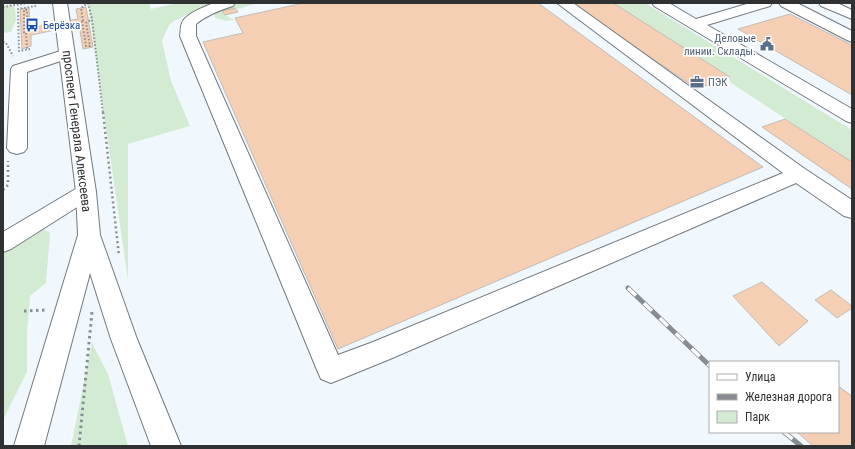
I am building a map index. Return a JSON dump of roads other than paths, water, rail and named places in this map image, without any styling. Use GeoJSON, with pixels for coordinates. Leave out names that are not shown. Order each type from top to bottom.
{"type":"FeatureCollection","features":[{"type":"Feature","properties":{"kind":"main road","name":"проспект Генерала Алексеева"},"geometry":{"type":"LineString","coordinates":[[60,3],[86,192],[89,235],[124,339],[166,446]]}},
{"type":"Feature","properties":{"kind":"main road"},"geometry":{"type":"LineString","coordinates":[[228,3],[209,9],[197,15],[189,23],[188,36],[331,370],[381,351],[798,174]]}},
{"type":"Feature","properties":{"kind":"main road"},"geometry":{"type":"LineString","coordinates":[[564,3],[798,174],[852,210]]}},
{"type":"Feature","properties":{"kind":"main road"},"geometry":{"type":"LineString","coordinates":[[659,3],[852,117]]}},
{"type":"Feature","properties":{"kind":"main road"},"geometry":{"type":"LineString","coordinates":[[694,24],[765,3]]}},
{"type":"Feature","properties":{"kind":"main road"},"geometry":{"type":"LineString","coordinates":[[786,3],[852,37]]}},
{"type":"Feature","properties":{"kind":"main road"},"geometry":{"type":"LineString","coordinates":[[826,3],[852,16]]}},
{"type":"Feature","properties":{"kind":"main road"},"geometry":{"type":"LineString","coordinates":[[16,148],[19,69],[68,54]]}},
{"type":"Feature","properties":{"kind":"main road"},"geometry":{"type":"LineString","coordinates":[[3,242],[86,192]]}},
{"type":"Feature","properties":{"kind":"main road","name":"проспект Генерала Алексеева"},"geometry":{"type":"LineString","coordinates":[[29,446],[53,363],[66,310],[89,235]]}},
{"type":"Feature","properties":{"kind":"railway"},"geometry":{"type":"LineString","coordinates":[[628,288],[709,365]]}},
{"type":"Feature","properties":{"kind":"railway"},"geometry":{"type":"LineString","coordinates":[[785,433],[801,446]]}},
{"type":"Feature","properties":{"kind":"place","name":"Берёзка"},"geometry":{"type":"Point","coordinates":[32,25]}},
{"type":"Feature","properties":{"kind":"place","name":"Деловые линии. Склады."},"geometry":{"type":"Point","coordinates":[767,44]}},
{"type":"Feature","properties":{"kind":"place","name":"ПЭК"},"geometry":{"type":"Point","coordinates":[697,82]}}]}
